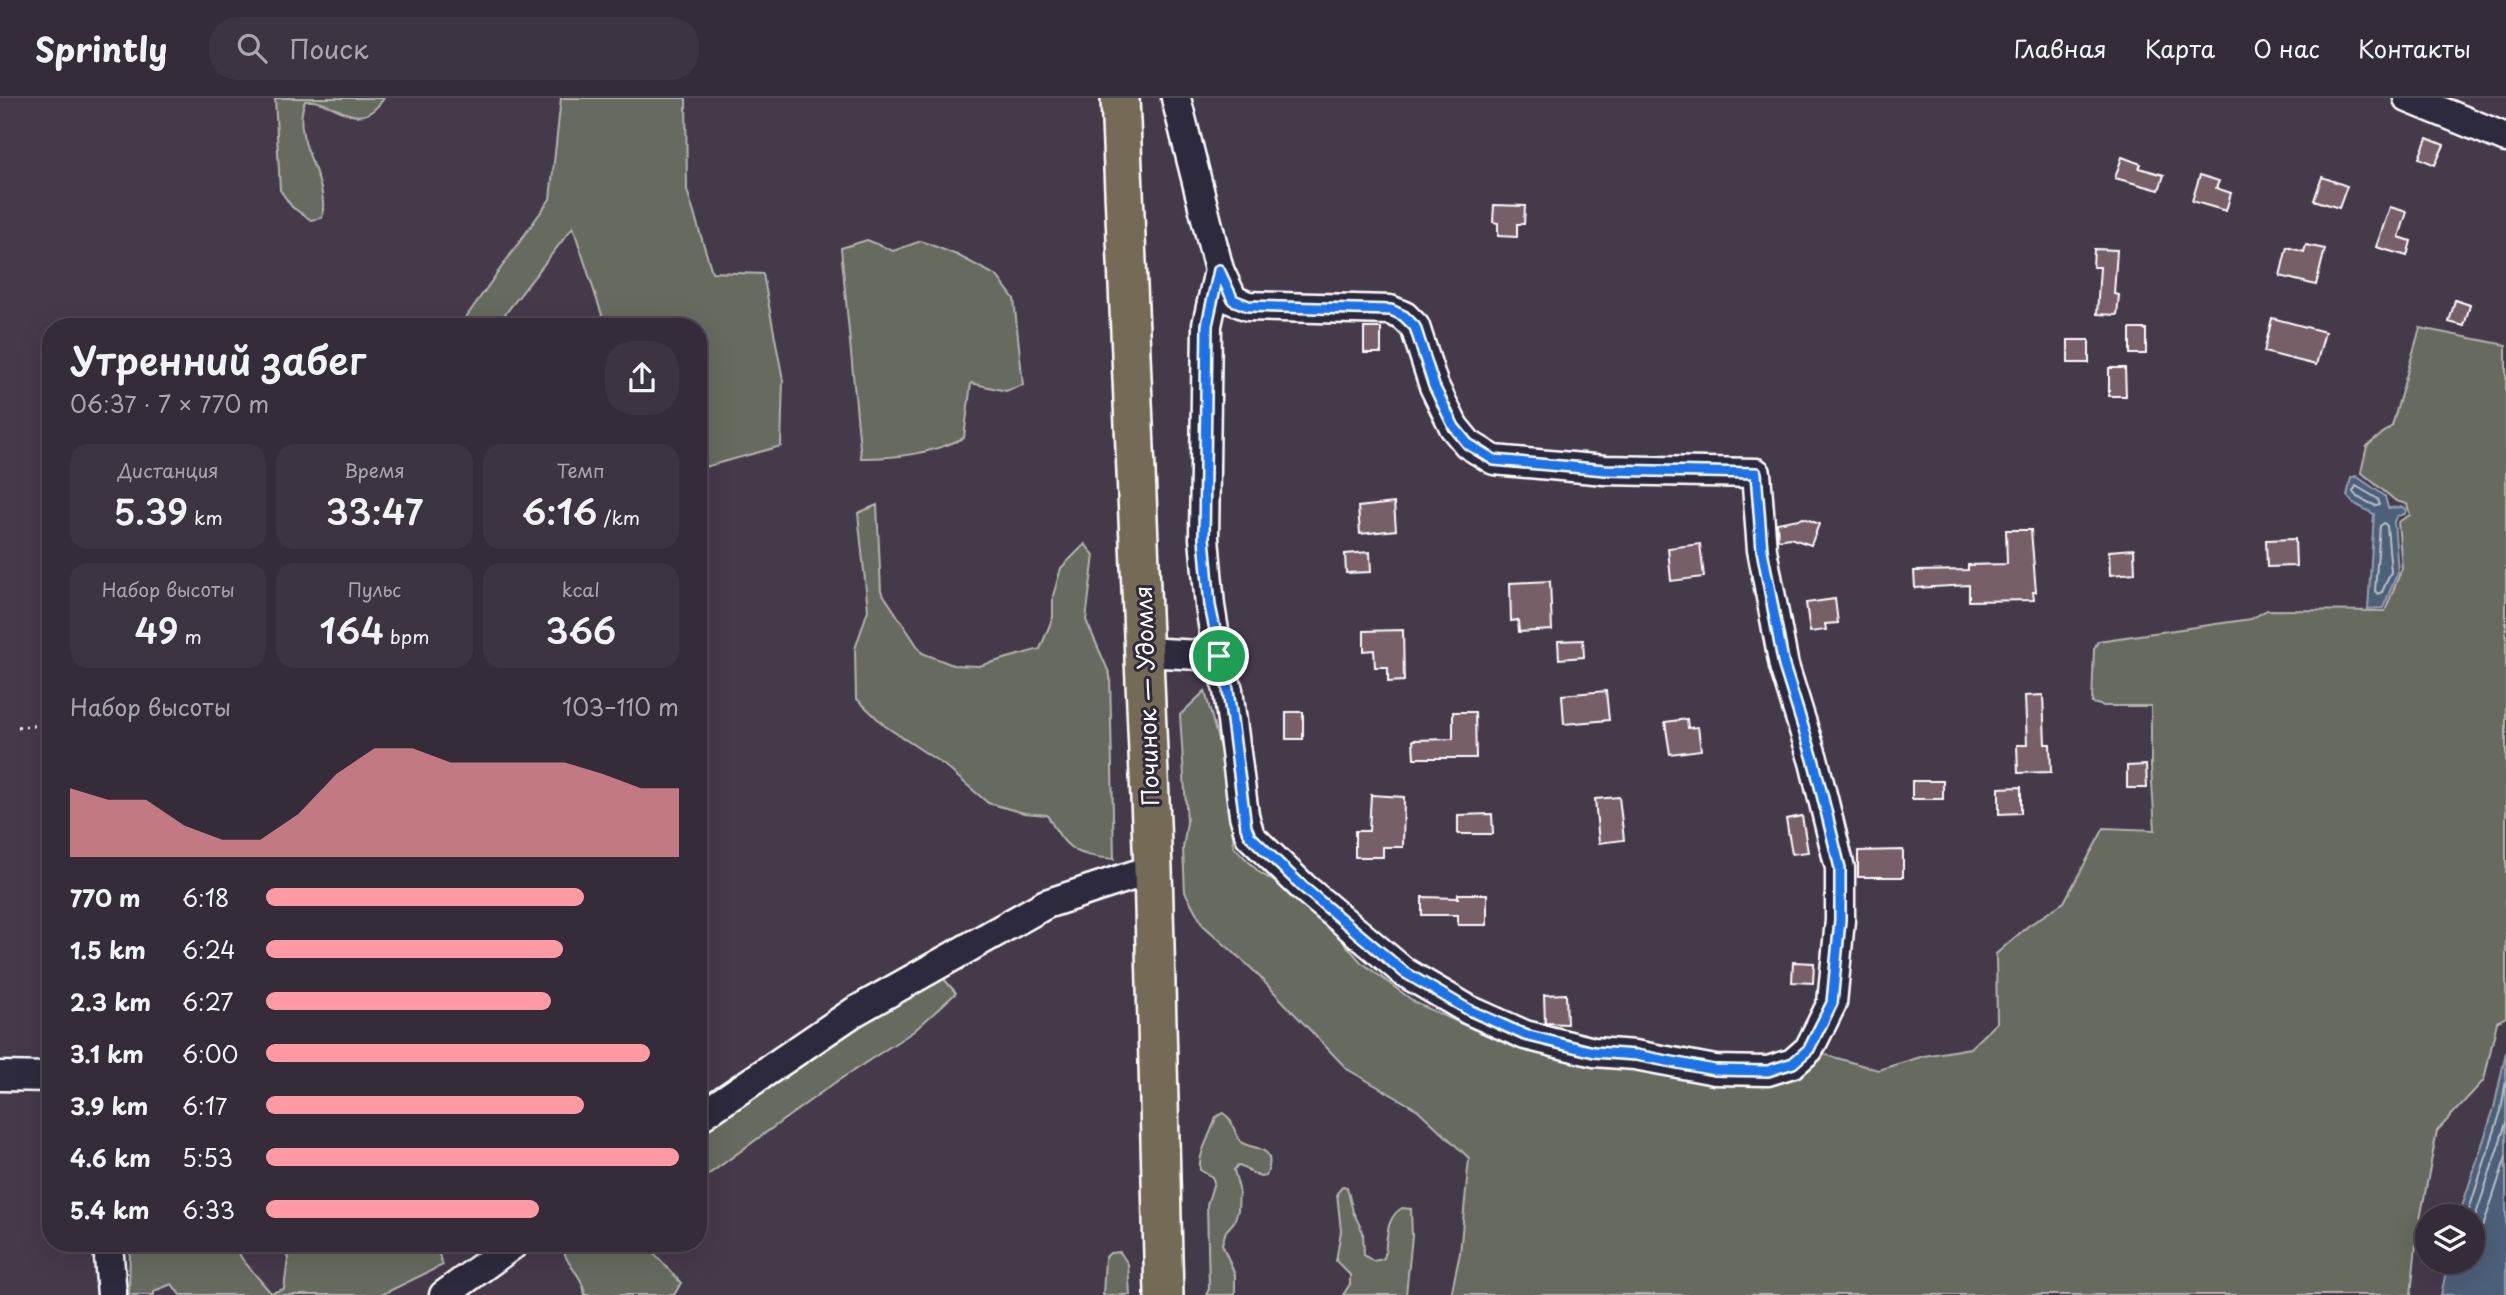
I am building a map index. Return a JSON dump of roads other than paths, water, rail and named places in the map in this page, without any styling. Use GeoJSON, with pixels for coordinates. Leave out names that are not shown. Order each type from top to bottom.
{"type":"FeatureCollection","features":[{"type":"Feature","properties":{"kind":"main road","name":"Починок — Удомля"},"geometry":{"type":"LineString","coordinates":[[1121,98],[1153,869],[1164,1295]]}},
{"type":"Feature","properties":{"kind":"street"},"geometry":{"type":"LineString","coordinates":[[1176,98],[1219,270],[1233,300],[1248,306],[1391,310],[1404,316],[1415,327],[1434,386],[1454,427],[1468,444],[1494,460],[1605,470],[1756,473],[1762,550],[1784,666],[1814,762],[1840,868],[1837,974],[1832,1003],[1809,1049],[1793,1063],[1768,1071],[1714,1070],[1636,1055],[1594,1052],[1525,1035],[1469,1010],[1404,972],[1303,887],[1250,836],[1244,815],[1228,690],[1210,606],[1204,538],[1207,325],[1219,270]]}},
{"type":"Feature","properties":{"kind":"street"},"geometry":{"type":"LineString","coordinates":[[2409,98],[2506,138]]}},
{"type":"Feature","properties":{"kind":"street"},"geometry":{"type":"LineString","coordinates":[[1144,652],[1219,656]]}},
{"type":"Feature","properties":{"kind":"street"},"geometry":{"type":"LineString","coordinates":[[707,1112],[854,1012],[1046,904],[1153,869]]}},
{"type":"Feature","properties":{"kind":"street"},"geometry":{"type":"LineString","coordinates":[[0,1076],[42,1077]]}},
{"type":"Feature","properties":{"kind":"street"},"geometry":{"type":"LineString","coordinates":[[108,1252],[111,1295]]}},
{"type":"Feature","properties":{"kind":"street"},"geometry":{"type":"LineString","coordinates":[[444,1295],[503,1252]]}},
{"type":"Feature","properties":{"kind":"water"},"geometry":{"type":"Polygon","coordinates":[[[2356,476],[2385,496],[2388,508],[2406,509],[2405,514],[2397,516],[2394,521],[2398,572],[2383,608],[2368,609],[2374,514],[2353,503],[2347,496],[2351,478],[2356,476]]]}},
{"type":"Feature","properties":{"kind":"water"},"geometry":{"type":"Polygon","coordinates":[[[2506,1052],[2506,1295],[2441,1295],[2445,1274],[2485,1274],[2485,1204],[2463,1204],[2494,1108],[2506,1052]]]}}]}
